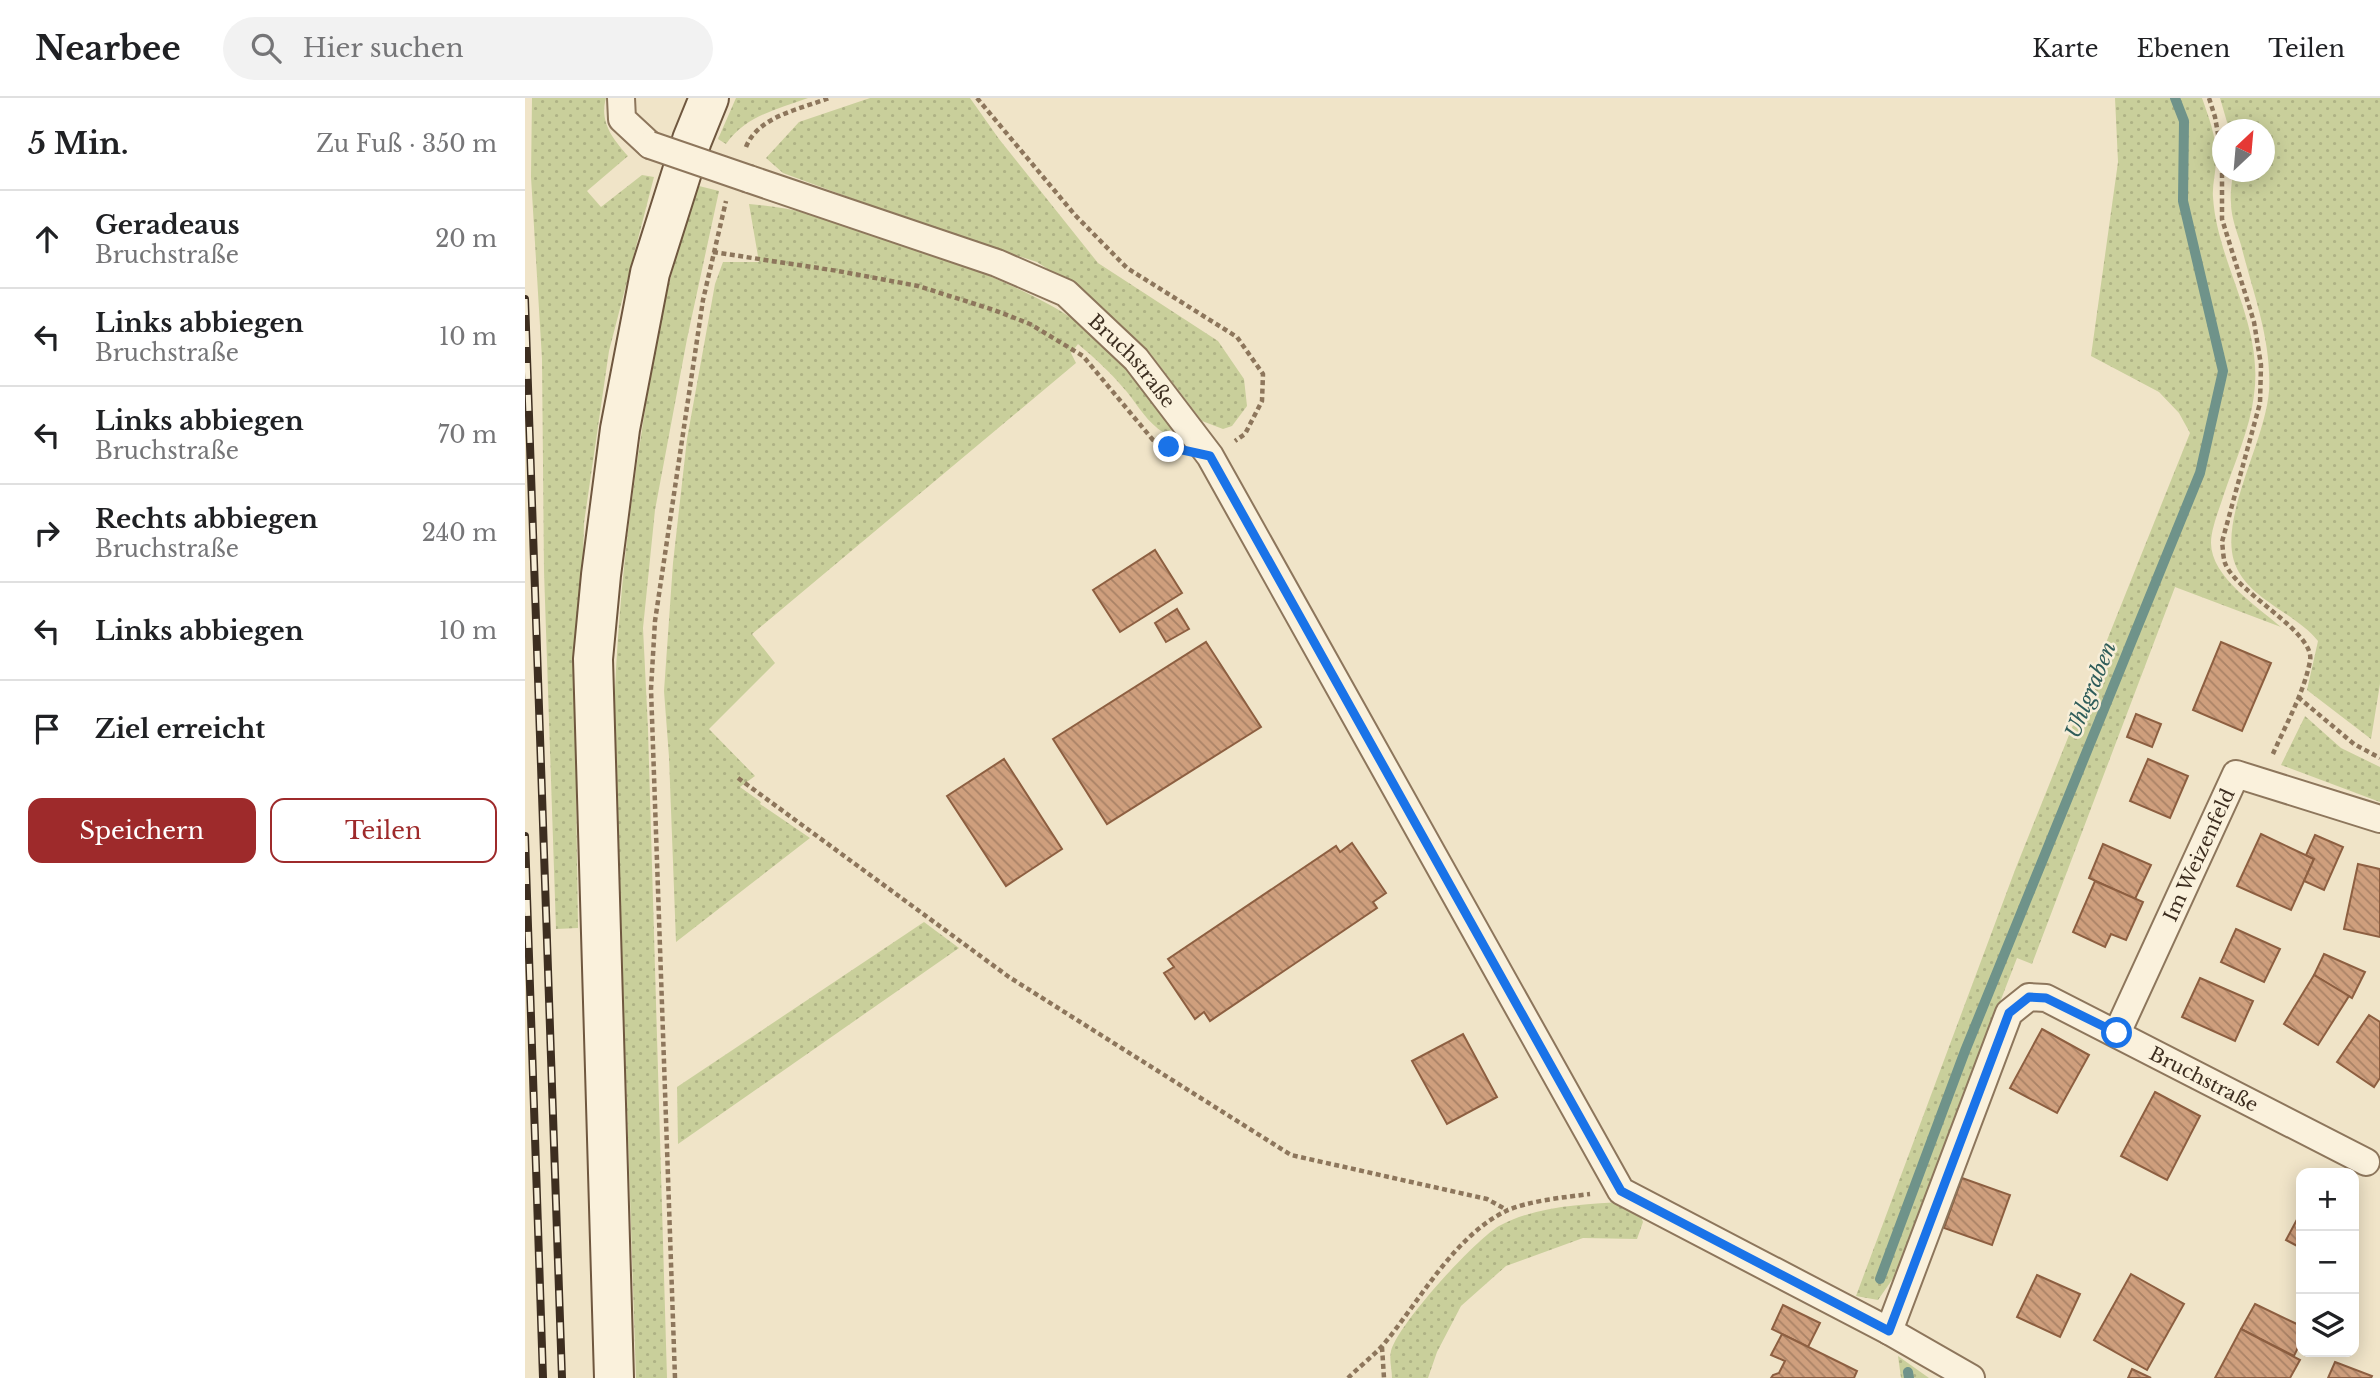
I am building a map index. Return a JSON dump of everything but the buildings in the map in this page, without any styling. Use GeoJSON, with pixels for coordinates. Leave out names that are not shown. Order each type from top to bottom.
{"type":"FeatureCollection","features":[{"type":"Feature","properties":{"kind":"main road"},"geometry":{"type":"LineString","coordinates":[[614,1378],[593,659],[620,429],[650,273],[692,140],[709,98]]}},
{"type":"Feature","properties":{"kind":"street","name":"Bruchstraße"},"geometry":{"type":"LineString","coordinates":[[621,98],[622,119],[650,145],[997,263],[1066,293],[1136,359],[1210,456],[1621,1191]]}},
{"type":"Feature","properties":{"kind":"street","name":"Im Weizenfeld"},"geometry":{"type":"LineString","coordinates":[[2117,1033],[2236,774],[2380,819]]}},
{"type":"Feature","properties":{"kind":"street","name":"Bruchstraße"},"geometry":{"type":"LineString","coordinates":[[1889,1331],[2009,1013],[2029,997],[2046,998],[2365,1162]]}},
{"type":"Feature","properties":{"kind":"street"},"geometry":{"type":"LineString","coordinates":[[1621,1191],[1889,1331],[1971,1378]]}},
{"type":"Feature","properties":{"kind":"path"},"geometry":{"type":"LineString","coordinates":[[675,1378],[651,689],[655,621],[703,299],[713,252],[750,136],[765,123],[829,98]]}},
{"type":"Feature","properties":{"kind":"path"},"geometry":{"type":"LineString","coordinates":[[713,252],[918,286],[1030,324],[1083,356],[1153,440],[1169,447],[1210,456],[1245,434],[1262,401],[1263,374],[1237,337],[1127,268],[1075,215],[977,98]]}},
{"type":"Feature","properties":{"kind":"path"},"geometry":{"type":"LineString","coordinates":[[2209,98],[2222,157],[2222,219],[2254,322],[2261,365],[2260,403],[2222,542],[2225,564],[2272,613],[2304,638],[2311,659],[2298,697],[2260,782]]}},
{"type":"Feature","properties":{"kind":"path"},"geometry":{"type":"LineString","coordinates":[[2298,697],[2354,744],[2380,758]]}},
{"type":"Feature","properties":{"kind":"path"},"geometry":{"type":"LineString","coordinates":[[738,778],[1009,978],[1291,1155],[1487,1199],[1507,1210]]}},
{"type":"Feature","properties":{"kind":"path"},"geometry":{"type":"LineString","coordinates":[[1348,1378],[1381,1346],[1474,1231],[1507,1210],[1560,1197],[1621,1191]]}},
{"type":"Feature","properties":{"kind":"path"},"geometry":{"type":"LineString","coordinates":[[1381,1346],[1384,1378]]}},
{"type":"Feature","properties":{"kind":"green space"},"geometry":{"type":"Polygon","coordinates":[[[532,98],[606,98],[604,115],[609,130],[628,156],[587,191],[601,207],[642,175],[654,177],[609,351],[584,523],[576,791],[578,928],[556,929],[544,571],[542,359],[531,177],[532,98]]]}},
{"type":"Feature","properties":{"kind":"green space"},"geometry":{"type":"Polygon","coordinates":[[[736,98],[808,98],[753,120],[734,134],[726,144],[718,139],[736,98]]]}},
{"type":"Feature","properties":{"kind":"green space"},"geometry":{"type":"Polygon","coordinates":[[[870,98],[970,98],[999,139],[1098,263],[1218,341],[1244,379],[1247,406],[1232,426],[1223,429],[1202,421],[1147,349],[1088,295],[1037,262],[940,231],[783,173],[766,158],[799,122],[870,98]]]}},
{"type":"Feature","properties":{"kind":"green space"},"geometry":{"type":"Polygon","coordinates":[[[2115,98],[2202,98],[2212,128],[2212,182],[2214,182],[2216,222],[2246,319],[2255,369],[2249,421],[2215,520],[2211,543],[2213,556],[2227,579],[2281,627],[2175,587],[2032,964],[2017,958],[1894,1277],[1878,1300],[1856,1296],[2015,870],[2190,433],[2179,413],[2159,392],[2091,356],[2118,162],[2115,98]]]}},
{"type":"Feature","properties":{"kind":"green space"},"geometry":{"type":"Polygon","coordinates":[[[2220,98],[2380,98],[2380,684],[2371,739],[2307,690],[2318,641],[2249,585],[2234,561],[2231,543],[2233,523],[2266,411],[2269,372],[2261,317],[2233,219],[2231,191],[2232,182],[2275,182],[2275,119],[2226,119],[2220,98]]]}},
{"type":"Feature","properties":{"kind":"green space"},"geometry":{"type":"Polygon","coordinates":[[[695,185],[719,191],[687,339],[655,510],[643,628],[667,1378],[636,1378],[614,717],[616,667],[624,567],[652,369],[665,303],[695,185]]]}},
{"type":"Feature","properties":{"kind":"green space"},"geometry":{"type":"Polygon","coordinates":[[[749,204],[808,213],[866,228],[951,260],[1036,298],[1090,331],[1114,352],[1145,389],[1172,429],[1164,433],[1153,424],[1116,379],[1078,344],[1071,353],[1076,363],[752,634],[775,663],[709,729],[755,776],[740,787],[810,838],[676,942],[664,691],[673,563],[687,439],[715,284],[723,262],[759,262],[749,204]]]}},
{"type":"Feature","properties":{"kind":"green space"},"geometry":{"type":"Polygon","coordinates":[[[2305,716],[2341,748],[2380,767],[2380,802],[2281,765],[2305,716]]]}},
{"type":"Feature","properties":{"kind":"green space"},"geometry":{"type":"Polygon","coordinates":[[[924,922],[959,948],[678,1144],[677,1087],[924,922]]]}},
{"type":"Feature","properties":{"kind":"green space"},"geometry":{"type":"Polygon","coordinates":[[[1625,1202],[1637,1207],[1643,1222],[1637,1239],[1583,1238],[1506,1266],[1461,1306],[1437,1352],[1428,1378],[1392,1378],[1391,1351],[1407,1322],[1438,1284],[1487,1235],[1513,1219],[1544,1210],[1625,1202]]]}},
{"type":"Feature","properties":{"kind":"green space"},"geometry":{"type":"Polygon","coordinates":[[[1898,1356],[1929,1378],[1901,1378],[1898,1356]]]}},
{"type":"Feature","properties":{"kind":"waterway","name":"Uhlgraben"},"geometry":{"type":"LineString","coordinates":[[1880,1279],[1965,1051],[2200,473],[2223,371],[2183,201],[2184,121],[2175,98]]}},
{"type":"Feature","properties":{"kind":"waterway","name":"Uhlgraben"},"geometry":{"type":"LineString","coordinates":[[1908,1372],[1909,1378]]}},
{"type":"Feature","properties":{"kind":"railway"},"geometry":{"type":"LineString","coordinates":[[525,299],[562,1378]]}},
{"type":"Feature","properties":{"kind":"railway"},"geometry":{"type":"LineString","coordinates":[[525,836],[543,1378]]}},
{"type":"Feature","properties":{"kind":"route"},"geometry":{"type":"LineString","coordinates":[[1169,447],[1210,456],[1621,1191],[1889,1331],[2009,1013],[2029,997],[2046,998],[2117,1033]]}}]}
